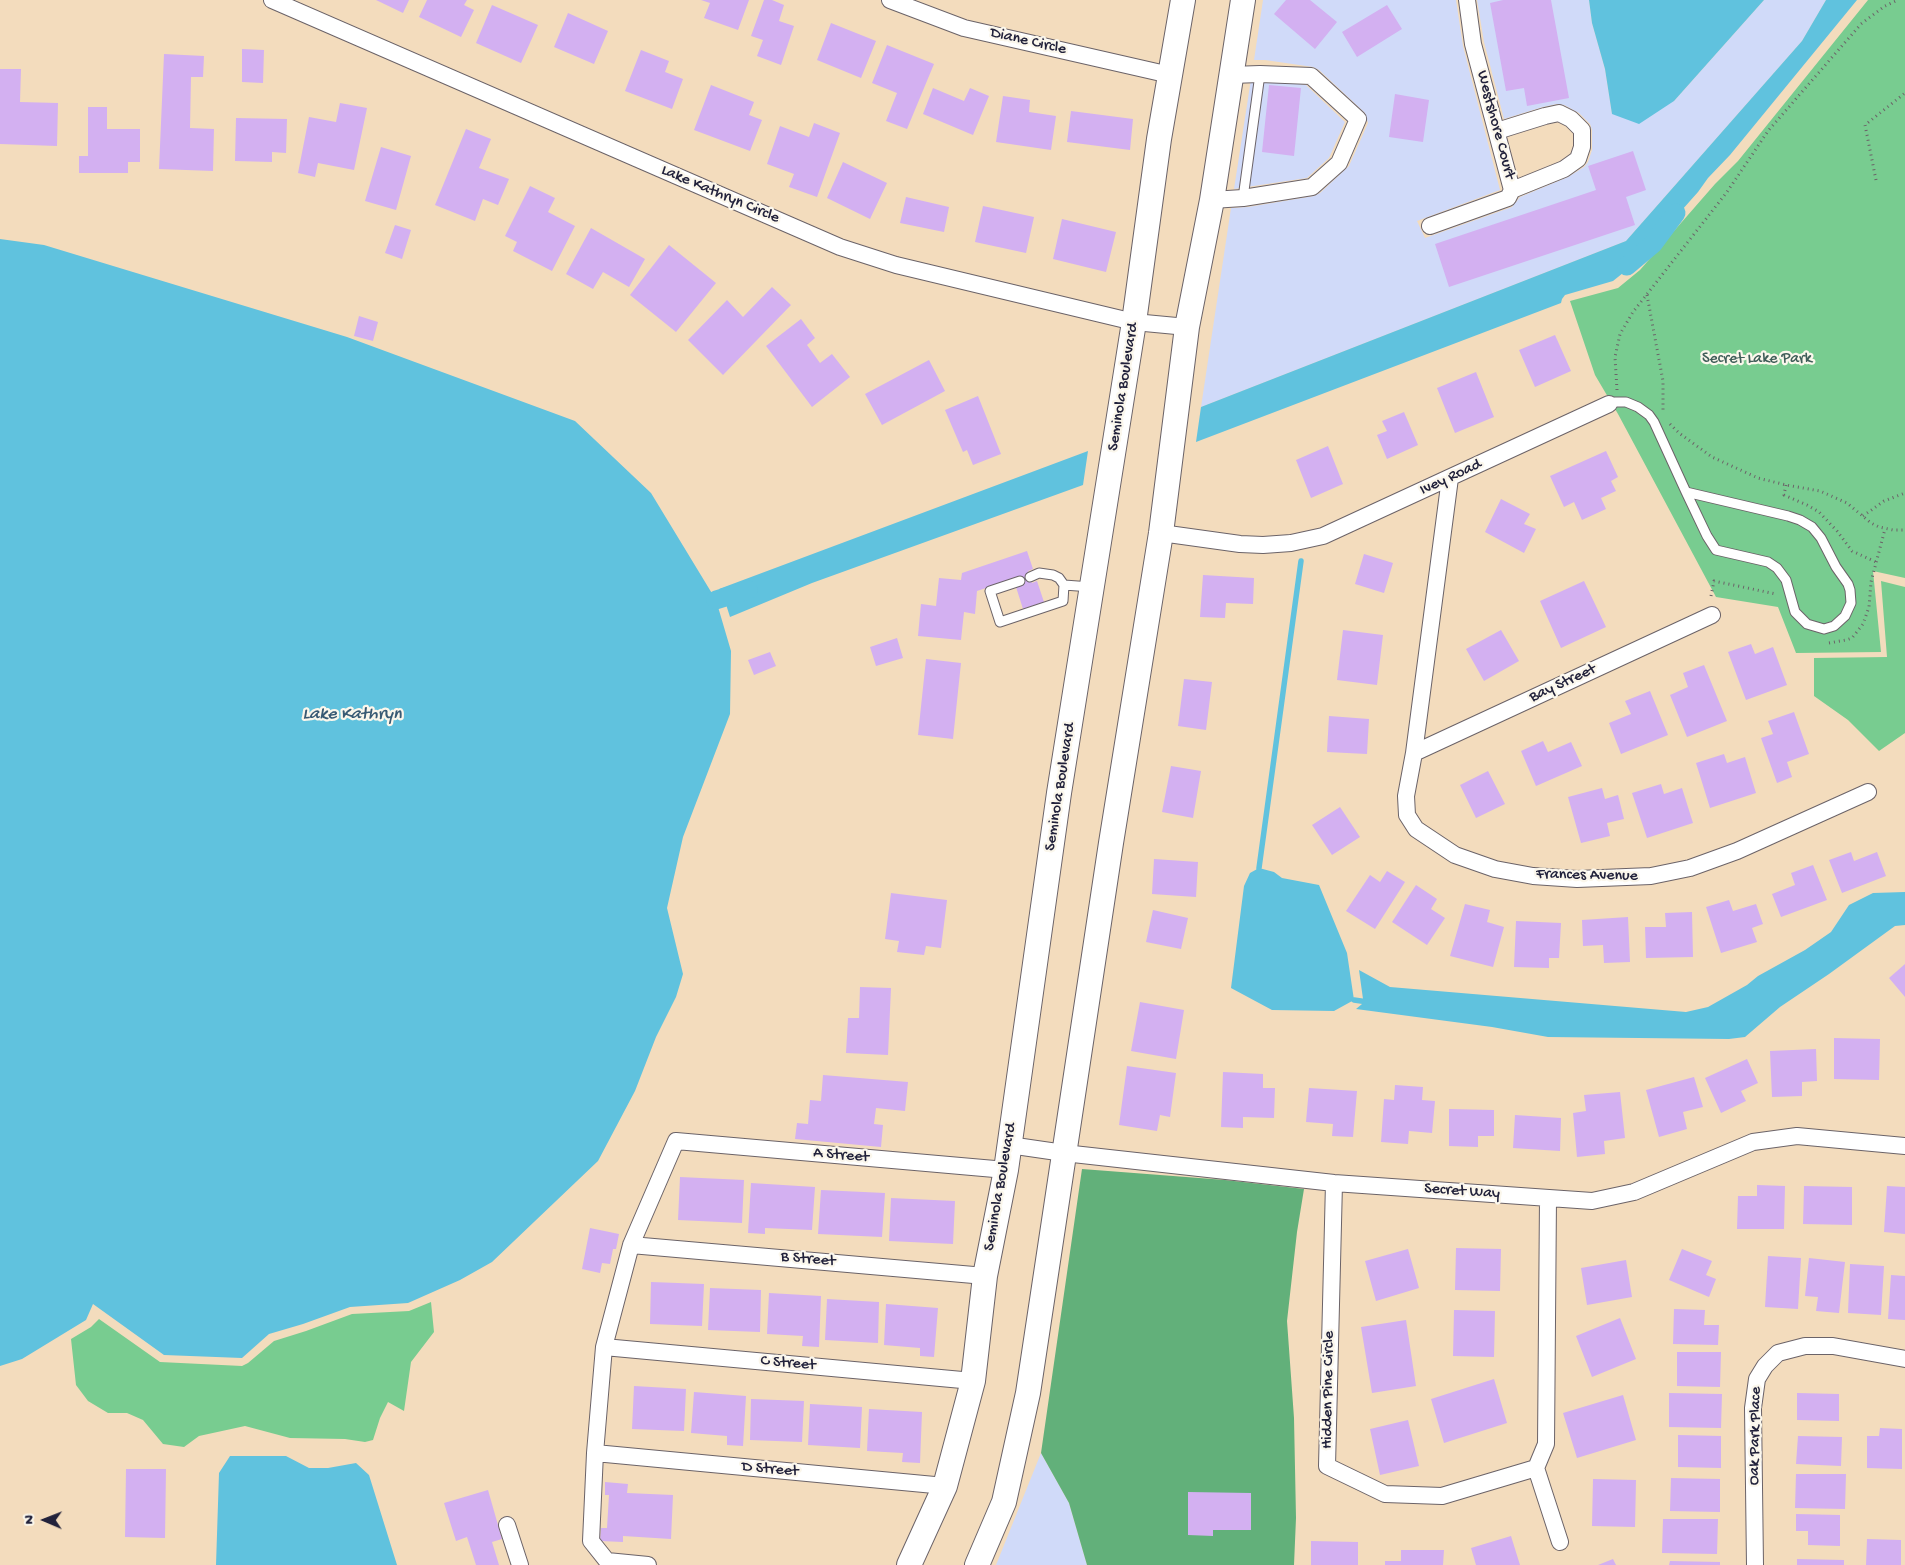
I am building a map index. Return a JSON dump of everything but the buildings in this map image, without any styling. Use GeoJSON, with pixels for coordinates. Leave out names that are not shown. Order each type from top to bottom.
{"type":"FeatureCollection","features":[{"type":"Feature","properties":{"kind":"main road","name":"Seminola Boulevard"},"geometry":{"type":"LineString","coordinates":[[909,1565],[945,1486],[973,1381],[985,1276],[1006,1170],[1058,803],[1134,322],[1159,139],[1183,0]]}},
{"type":"Feature","properties":{"kind":"main road"},"geometry":{"type":"LineString","coordinates":[[977,1565],[1004,1502],[1028,1393],[1161,533],[1187,327],[1212,200],[1243,0]]}},
{"type":"Feature","properties":{"kind":"street","name":"Lake Kathryn Circle"},"geometry":{"type":"LineString","coordinates":[[272,0],[840,247],[896,265],[1134,322],[1187,327]]}},
{"type":"Feature","properties":{"kind":"street","name":"Diane Circle"},"geometry":{"type":"LineString","coordinates":[[890,0],[964,28],[1170,75]]}},
{"type":"Feature","properties":{"kind":"street","name":"Westshore Court"},"geometry":{"type":"LineString","coordinates":[[1430,226],[1508,198],[1512,190],[1473,44],[1466,0]]}},
{"type":"Feature","properties":{"kind":"street"},"geometry":{"type":"LineString","coordinates":[[1212,200],[1242,198],[1312,186],[1339,163],[1358,119],[1311,76],[1231,75]]}},
{"type":"Feature","properties":{"kind":"street"},"geometry":{"type":"LineString","coordinates":[[1496,131],[1559,113],[1571,119],[1582,130],[1582,147],[1578,159],[1564,169],[1512,190]]}},
{"type":"Feature","properties":{"kind":"street","name":"Ivey Road"},"geometry":{"type":"LineString","coordinates":[[1161,533],[1240,544],[1263,545],[1323,536],[1614,403]]}},
{"type":"Feature","properties":{"kind":"street","name":"Frances Avenue"},"geometry":{"type":"LineString","coordinates":[[1450,478],[1414,753],[1406,796],[1407,815],[1416,829],[1455,855],[1495,869],[1533,876],[1577,879],[1651,876],[1690,868],[1738,851],[1868,792]]}},
{"type":"Feature","properties":{"kind":"street","name":"Bay Street"},"geometry":{"type":"LineString","coordinates":[[1414,753],[1712,615]]}},
{"type":"Feature","properties":{"kind":"street","name":"Secret Way"},"geometry":{"type":"LineString","coordinates":[[1009,1145],[1064,1153],[1334,1183],[1592,1201],[1634,1192],[1753,1142],[1797,1136],[1905,1146]]}},
{"type":"Feature","properties":{"kind":"street","name":"A Street"},"geometry":{"type":"LineString","coordinates":[[631,1245],[676,1141],[1006,1170]]}},
{"type":"Feature","properties":{"kind":"street","name":"Hidden Pine Circle"},"geometry":{"type":"LineString","coordinates":[[1334,1183],[1327,1466],[1385,1494],[1442,1496],[1536,1468]]}},
{"type":"Feature","properties":{"kind":"street"},"geometry":{"type":"LineString","coordinates":[[1548,1198],[1546,1444],[1536,1468],[1560,1542]]}},
{"type":"Feature","properties":{"kind":"street"},"geometry":{"type":"LineString","coordinates":[[631,1245],[604,1347],[595,1453],[591,1541],[607,1560],[648,1565]]}},
{"type":"Feature","properties":{"kind":"street","name":"B Street"},"geometry":{"type":"LineString","coordinates":[[631,1245],[985,1276]]}},
{"type":"Feature","properties":{"kind":"street","name":"Oak Park Place"},"geometry":{"type":"LineString","coordinates":[[1755,1565],[1754,1408],[1757,1379],[1765,1366],[1778,1354],[1805,1346],[1833,1346],[1905,1358]]}},
{"type":"Feature","properties":{"kind":"street","name":"C Street"},"geometry":{"type":"LineString","coordinates":[[604,1347],[973,1381]]}},
{"type":"Feature","properties":{"kind":"street","name":"D Street"},"geometry":{"type":"LineString","coordinates":[[595,1453],[945,1486]]}},
{"type":"Feature","properties":{"kind":"street"},"geometry":{"type":"LineString","coordinates":[[507,1525],[520,1565]]}},
{"type":"Feature","properties":{"kind":"lane"},"geometry":{"type":"LineString","coordinates":[[1242,198],[1260,74]]}},
{"type":"Feature","properties":{"kind":"lane"},"geometry":{"type":"LineString","coordinates":[[1614,403],[1633,404],[1649,415],[1654,422],[1686,492],[1707,536],[1716,550],[1768,562],[1783,574],[1795,612],[1807,624],[1824,629],[1834,626],[1845,616],[1851,603],[1848,584],[1812,527],[1788,516],[1686,492]]}},
{"type":"Feature","properties":{"kind":"lane"},"geometry":{"type":"LineString","coordinates":[[1020,581],[990,591],[1000,622],[1063,601],[1064,585],[1059,578],[1039,573],[1030,577]]}},
{"type":"Feature","properties":{"kind":"lane"},"geometry":{"type":"LineString","coordinates":[[1064,585],[1091,588]]}},
{"type":"Feature","properties":{"kind":"path"},"geometry":{"type":"LineString","coordinates":[[1614,403],[1615,357],[1620,334],[1633,312],[1727,192],[1768,131],[1861,24],[1885,6],[1898,0]]}},
{"type":"Feature","properties":{"kind":"path"},"geometry":{"type":"LineString","coordinates":[[1876,180],[1865,125],[1905,93]]}},
{"type":"Feature","properties":{"kind":"path"},"geometry":{"type":"LineString","coordinates":[[1646,295],[1663,381],[1663,410],[1665,415]]}},
{"type":"Feature","properties":{"kind":"path"},"geometry":{"type":"LineString","coordinates":[[1667,420],[1679,433],[1712,457],[1758,478],[1820,491],[1847,503],[1871,523],[1885,529],[1905,530]]}},
{"type":"Feature","properties":{"kind":"path"},"geometry":{"type":"LineString","coordinates":[[1863,516],[1884,500],[1905,493]]}},
{"type":"Feature","properties":{"kind":"path"},"geometry":{"type":"LineString","coordinates":[[1821,642],[1830,643],[1852,638],[1863,624],[1869,607],[1871,582],[1885,529]]}},
{"type":"Feature","properties":{"kind":"path"},"geometry":{"type":"LineString","coordinates":[[1711,596],[1714,581],[1772,593],[1780,599]]}},
{"type":"Feature","properties":{"kind":"shaded area"},"geometry":{"type":"Polygon","coordinates":[[[1263,0],[1456,0],[1463,46],[1500,190],[1417,221],[1425,238],[1512,207],[1520,197],[1568,177],[1584,167],[1592,150],[1592,130],[1590,124],[1579,113],[1564,105],[1557,104],[1543,107],[1504,119],[1484,42],[1477,0],[1589,0],[1592,23],[1605,69],[1612,114],[1674,101],[1764,0],[1826,0],[1802,41],[1626,241],[1201,407],[1231,208],[1314,196],[1320,193],[1349,166],[1368,123],[1365,113],[1319,70],[1313,67],[1254,60],[1263,0]]]}},
{"type":"Feature","properties":{"kind":"shaded area"},"geometry":{"type":"Polygon","coordinates":[[[1263,78],[1306,85],[1345,122],[1329,158],[1307,178],[1234,189],[1251,79],[1263,78]]]}},
{"type":"Feature","properties":{"kind":"shaded area"},"geometry":{"type":"Polygon","coordinates":[[[1041,1453],[1069,1503],[1087,1565],[996,1565],[1041,1453]]]}},
{"type":"Feature","properties":{"kind":"green space","name":"Secret Lake Park"},"geometry":{"type":"Polygon","coordinates":[[[1868,0],[1905,0],[1905,578],[1873,571],[1881,652],[1796,653],[1778,607],[1716,597],[1618,414],[1595,375],[1570,301],[1618,288],[1640,270],[1715,184],[1738,161],[1868,0]]]}},
{"type":"Feature","properties":{"kind":"green space"},"geometry":{"type":"Polygon","coordinates":[[[1881,581],[1905,587],[1905,733],[1879,751],[1848,720],[1814,696],[1814,658],[1887,657],[1881,581]]]}},
{"type":"Feature","properties":{"kind":"green space"},"geometry":{"type":"Polygon","coordinates":[[[1082,1169],[1225,1180],[1304,1189],[1287,1321],[1294,1418],[1296,1518],[1294,1565],[1087,1565],[1069,1503],[1041,1453],[1082,1169]]]}},
{"type":"Feature","properties":{"kind":"green space"},"geometry":{"type":"Polygon","coordinates":[[[431,1302],[434,1332],[411,1362],[404,1411],[388,1402],[380,1418],[373,1440],[365,1442],[345,1439],[290,1438],[245,1426],[199,1436],[184,1447],[163,1444],[143,1420],[127,1413],[108,1413],[88,1401],[76,1385],[71,1339],[91,1327],[99,1319],[160,1362],[242,1366],[274,1341],[352,1314],[409,1311],[431,1302]]]}},
{"type":"Feature","properties":{"kind":"water"},"geometry":{"type":"Polygon","coordinates":[[[1589,0],[1764,0],[1674,101],[1639,124],[1612,114],[1605,69],[1592,23],[1589,0]]]}},
{"type":"Feature","properties":{"kind":"water"},"geometry":{"type":"Polygon","coordinates":[[[1826,0],[1857,0],[1698,192],[1633,265],[1613,281],[1565,295],[1561,303],[1196,442],[1201,407],[1626,241],[1802,41],[1826,0]]]}},
{"type":"Feature","properties":{"kind":"water","name":"Lake Kathryn"},"geometry":{"type":"Polygon","coordinates":[[[0,239],[44,245],[347,337],[575,421],[651,493],[716,600],[731,651],[730,714],[683,837],[667,908],[683,974],[676,997],[656,1037],[635,1091],[598,1161],[492,1262],[460,1280],[408,1303],[350,1307],[269,1334],[242,1358],[164,1355],[93,1304],[86,1320],[22,1359],[0,1366],[0,239]]]}},
{"type":"Feature","properties":{"kind":"water"},"geometry":{"type":"Polygon","coordinates":[[[1088,451],[1083,485],[812,583],[730,617],[719,589],[1088,451]]]}},
{"type":"Feature","properties":{"kind":"water"},"geometry":{"type":"Polygon","coordinates":[[[1259,868],[1274,872],[1282,878],[1319,885],[1347,953],[1354,1000],[1334,1011],[1272,1010],[1231,988],[1244,886],[1250,873],[1259,868]]]}},
{"type":"Feature","properties":{"kind":"water"},"geometry":{"type":"Polygon","coordinates":[[[1905,892],[1905,925],[1895,926],[1780,1007],[1745,1037],[1729,1039],[1548,1037],[1492,1027],[1356,1009],[1362,1004],[1363,999],[1359,970],[1390,987],[1686,1012],[1708,1007],[1805,950],[1831,932],[1849,905],[1873,893],[1905,892]]]}},
{"type":"Feature","properties":{"kind":"water"},"geometry":{"type":"Polygon","coordinates":[[[230,1456],[286,1456],[309,1468],[328,1468],[356,1463],[369,1475],[397,1565],[216,1565],[219,1473],[230,1456]]]}},
{"type":"Feature","properties":{"kind":"waterway"},"geometry":{"type":"LineString","coordinates":[[1627,266],[1653,244],[1676,213]]}},
{"type":"Feature","properties":{"kind":"waterway"},"geometry":{"type":"LineString","coordinates":[[1259,868],[1301,561]]}},
{"type":"Feature","properties":{"kind":"waterway"},"geometry":{"type":"LineString","coordinates":[[716,600],[748,590]]}},
{"type":"Feature","properties":{"kind":"waterway"},"geometry":{"type":"LineString","coordinates":[[1354,1000],[1368,1002]]}}]}
